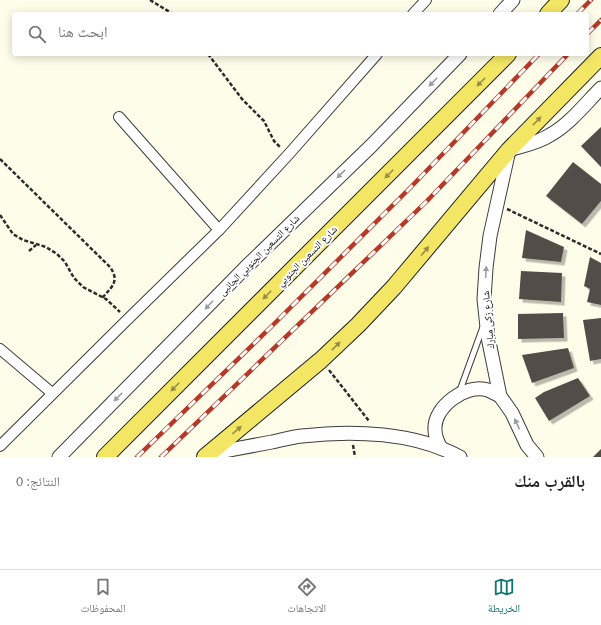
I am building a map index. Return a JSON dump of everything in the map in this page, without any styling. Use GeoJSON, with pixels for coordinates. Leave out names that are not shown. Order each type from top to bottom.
{"type":"FeatureCollection","features":[{"type":"Feature","properties":{"kind":"main road"},"geometry":{"type":"LineString","coordinates":[[550,12],[561,0]]}},
{"type":"Feature","properties":{"kind":"main road","name":"شارع التسعين الجنوبي"},"geometry":{"type":"LineString","coordinates":[[105,457],[506,56]]}},
{"type":"Feature","properties":{"kind":"main road"},"geometry":{"type":"LineString","coordinates":[[206,456],[321,360],[358,325],[394,288],[509,150],[601,56]]}},
{"type":"Feature","properties":{"kind":"street"},"geometry":{"type":"LineString","coordinates":[[416,12],[426,0]]}},
{"type":"Feature","properties":{"kind":"street"},"geometry":{"type":"LineString","coordinates":[[502,12],[513,0]]}},
{"type":"Feature","properties":{"kind":"street"},"geometry":{"type":"LineString","coordinates":[[0,446],[128,318],[219,230],[288,155],[375,56]]}},
{"type":"Feature","properties":{"kind":"street","name":"شارع التسعين الجنوبي الجانبى"},"geometry":{"type":"LineString","coordinates":[[59,457],[246,267],[371,146],[458,56]]}},
{"type":"Feature","properties":{"kind":"street"},"geometry":{"type":"LineString","coordinates":[[509,150],[532,143],[550,135],[566,123],[601,88]]}},
{"type":"Feature","properties":{"kind":"street"},"geometry":{"type":"LineString","coordinates":[[119,117],[219,230]]}},
{"type":"Feature","properties":{"kind":"street","name":"شارع زكى مبارك"},"geometry":{"type":"LineString","coordinates":[[509,150],[490,236],[484,299],[491,355],[500,396],[512,413],[527,445],[537,457]]}},
{"type":"Feature","properties":{"kind":"street"},"geometry":{"type":"LineString","coordinates":[[0,349],[52,393]]}},
{"type":"Feature","properties":{"kind":"street"},"geometry":{"type":"LineString","coordinates":[[440,448],[434,429],[439,415],[447,403],[459,394],[473,390],[487,390],[500,396]]}},
{"type":"Feature","properties":{"kind":"street"},"geometry":{"type":"LineString","coordinates":[[206,456],[301,436],[351,433],[380,435],[411,440],[447,450],[460,457]]}},
{"type":"Feature","properties":{"kind":"lane"},"geometry":{"type":"LineString","coordinates":[[459,394],[486,317]]}},
{"type":"Feature","properties":{"kind":"path"},"geometry":{"type":"LineString","coordinates":[[150,0],[170,12]]}},
{"type":"Feature","properties":{"kind":"path"},"geometry":{"type":"LineString","coordinates":[[210,56],[242,98],[264,121],[274,141],[288,155]]}},
{"type":"Feature","properties":{"kind":"path"},"geometry":{"type":"LineString","coordinates":[[0,158],[110,267],[114,273],[115,279],[113,285],[102,298]]}},
{"type":"Feature","properties":{"kind":"path"},"geometry":{"type":"LineString","coordinates":[[496,204],[601,254]]}},
{"type":"Feature","properties":{"kind":"path"},"geometry":{"type":"LineString","coordinates":[[0,215],[13,234],[23,240],[46,247],[57,254],[65,262],[74,278],[84,287],[102,298],[128,318]]}},
{"type":"Feature","properties":{"kind":"path"},"geometry":{"type":"LineString","coordinates":[[29,251],[36,245]]}},
{"type":"Feature","properties":{"kind":"path"},"geometry":{"type":"LineString","coordinates":[[321,360],[380,435]]}},
{"type":"Feature","properties":{"kind":"building"},"geometry":{"type":"Polygon","coordinates":[[[601,127],[601,167],[581,146],[601,127]]]}},
{"type":"Feature","properties":{"kind":"building"},"geometry":{"type":"Polygon","coordinates":[[[573,162],[601,184],[601,201],[582,224],[546,196],[573,162]]]}},
{"type":"Feature","properties":{"kind":"building"},"geometry":{"type":"Polygon","coordinates":[[[526,230],[564,247],[561,262],[522,258],[526,230]]]}},
{"type":"Feature","properties":{"kind":"building"},"geometry":{"type":"Polygon","coordinates":[[[590,257],[601,263],[601,305],[587,302],[590,289],[584,286],[590,257]]]}},
{"type":"Feature","properties":{"kind":"building"},"geometry":{"type":"Polygon","coordinates":[[[521,271],[562,273],[561,302],[519,299],[521,271]]]}},
{"type":"Feature","properties":{"kind":"building"},"geometry":{"type":"Polygon","coordinates":[[[563,313],[564,338],[518,339],[518,314],[563,313]]]}},
{"type":"Feature","properties":{"kind":"building"},"geometry":{"type":"Polygon","coordinates":[[[601,318],[601,359],[590,361],[583,320],[601,318]]]}},
{"type":"Feature","properties":{"kind":"building"},"geometry":{"type":"Polygon","coordinates":[[[568,348],[574,368],[532,383],[522,355],[568,348]]]}},
{"type":"Feature","properties":{"kind":"building"},"geometry":{"type":"Polygon","coordinates":[[[578,378],[590,396],[549,421],[535,398],[544,392],[578,378]]]}},
{"type":"Feature","properties":{"kind":"building"},"geometry":{"type":"Polygon","coordinates":[[[601,449],[601,457],[593,457],[601,449]]]}},
{"type":"Feature","properties":{"kind":"railway"},"geometry":{"type":"LineString","coordinates":[[579,12],[591,0]]}},
{"type":"Feature","properties":{"kind":"railway"},"geometry":{"type":"LineString","coordinates":[[589,32],[601,20]]}},
{"type":"Feature","properties":{"kind":"railway"},"geometry":{"type":"LineString","coordinates":[[137,457],[271,327],[410,188],[537,56]]}},
{"type":"Feature","properties":{"kind":"railway"},"geometry":{"type":"LineString","coordinates":[[161,457],[427,201],[566,56]]}}]}
